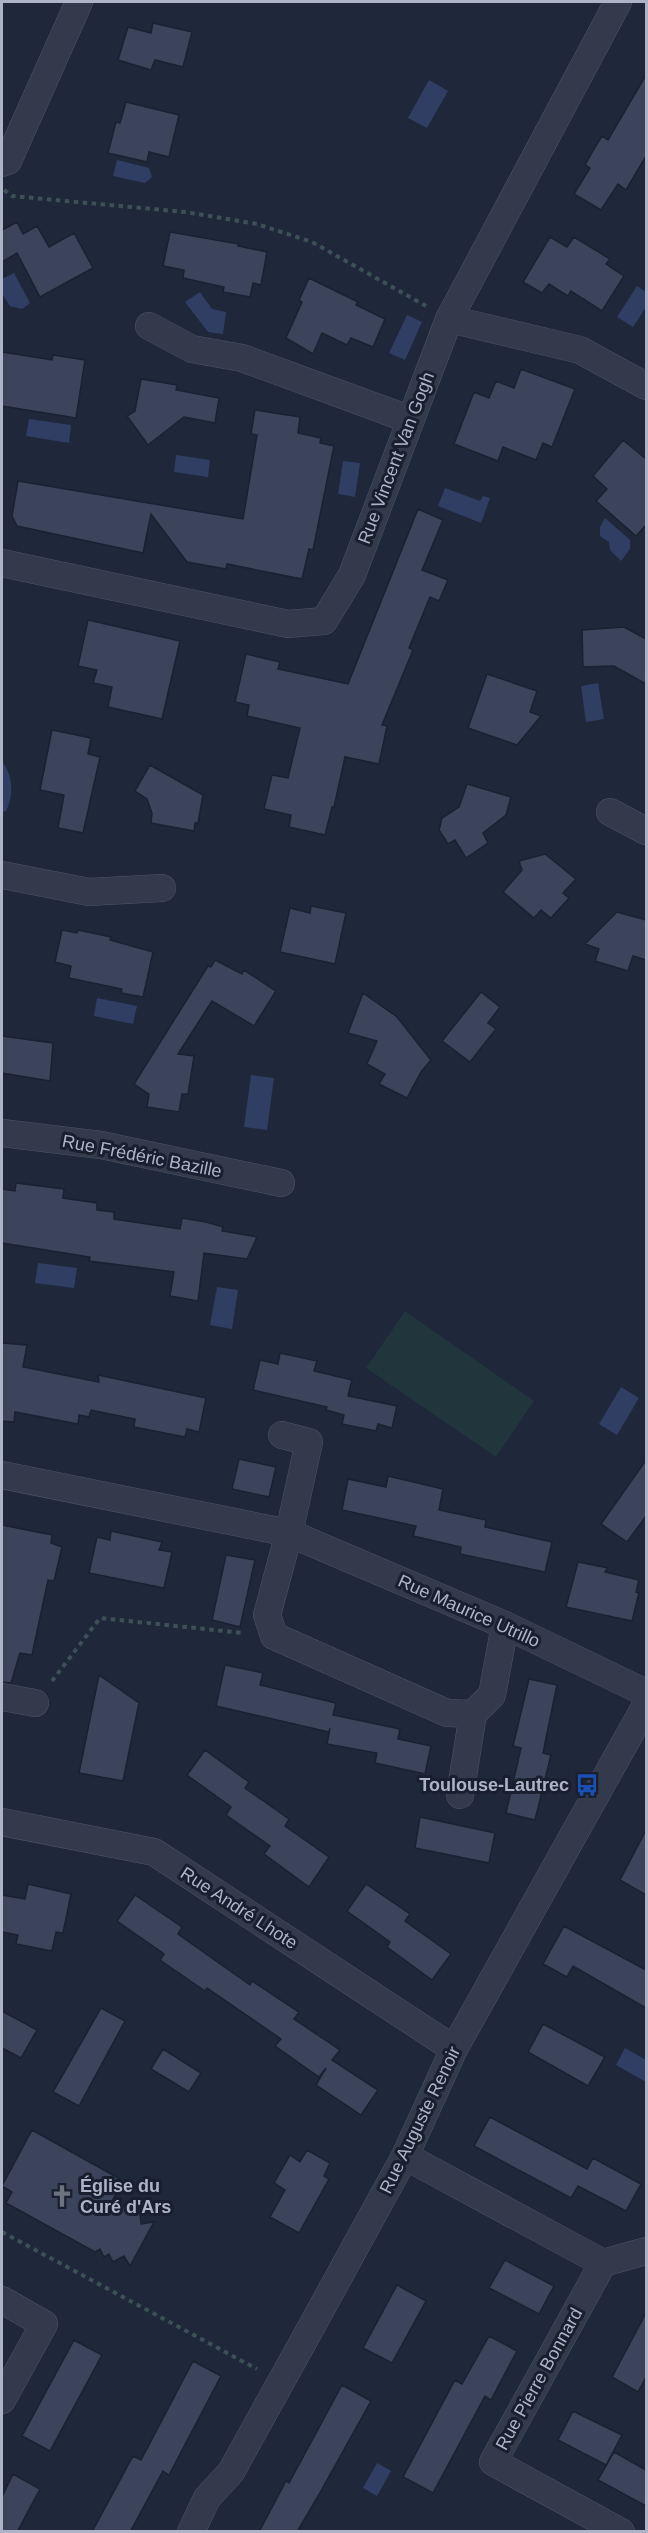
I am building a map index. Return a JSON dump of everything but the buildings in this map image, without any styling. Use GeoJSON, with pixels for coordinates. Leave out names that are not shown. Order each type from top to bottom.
{"type":"FeatureCollection","features":[{"type":"Feature","properties":{"kind":"street"},"geometry":{"type":"LineString","coordinates":[[2,164],[8,161],[79,2]]}},
{"type":"Feature","properties":{"kind":"street","name":"Rue Vincent Van Gogh"},"geometry":{"type":"LineString","coordinates":[[2,563],[288,624],[324,621],[352,575],[449,319],[618,2]]}},
{"type":"Feature","properties":{"kind":"street"},"geometry":{"type":"LineString","coordinates":[[449,319],[580,350],[646,386]]}},
{"type":"Feature","properties":{"kind":"street"},"geometry":{"type":"LineString","coordinates":[[149,326],[192,349],[242,358],[411,420]]}},
{"type":"Feature","properties":{"kind":"street"},"geometry":{"type":"LineString","coordinates":[[610,812],[646,831]]}},
{"type":"Feature","properties":{"kind":"street"},"geometry":{"type":"LineString","coordinates":[[2,875],[89,892],[162,888]]}},
{"type":"Feature","properties":{"kind":"street","name":"Rue Frédéric Bazille"},"geometry":{"type":"LineString","coordinates":[[2,1133],[102,1145],[281,1183]]}},
{"type":"Feature","properties":{"kind":"street"},"geometry":{"type":"LineString","coordinates":[[282,1435],[309,1442],[289,1533],[267,1615],[274,1636],[447,1713],[473,1714]]}},
{"type":"Feature","properties":{"kind":"street","name":"Rue Maurice Utrillo"},"geometry":{"type":"LineString","coordinates":[[2,1475],[289,1533],[505,1625],[646,1692]]}},
{"type":"Feature","properties":{"kind":"street"},"geometry":{"type":"LineString","coordinates":[[460,1795],[473,1714],[492,1695],[505,1625]]}},
{"type":"Feature","properties":{"kind":"street"},"geometry":{"type":"LineString","coordinates":[[2,1697],[35,1703]]}},
{"type":"Feature","properties":{"kind":"street","name":"Rue Auguste Renoir"},"geometry":{"type":"LineString","coordinates":[[191,2532],[207,2498],[231,2472],[281,2382],[405,2156],[454,2049],[646,1705]]}},
{"type":"Feature","properties":{"kind":"street","name":"Rue André Lhote"},"geometry":{"type":"LineString","coordinates":[[2,1822],[154,1852],[454,2049]]}},
{"type":"Feature","properties":{"kind":"street"},"geometry":{"type":"LineString","coordinates":[[405,2156],[603,2263],[646,2251]]}},
{"type":"Feature","properties":{"kind":"street","name":"Rue Pierre Bonnard"},"geometry":{"type":"LineString","coordinates":[[603,2263],[493,2462],[621,2532]]}},
{"type":"Feature","properties":{"kind":"street"},"geometry":{"type":"LineString","coordinates":[[2,2300],[44,2324],[2,2400]]}},
{"type":"Feature","properties":{"kind":"path"},"geometry":{"type":"LineString","coordinates":[[2,188],[12,196],[185,212],[257,225],[312,242],[449,319]]}},
{"type":"Feature","properties":{"kind":"path"},"geometry":{"type":"LineString","coordinates":[[35,1703],[100,1618],[274,1636]]}},
{"type":"Feature","properties":{"kind":"path"},"geometry":{"type":"LineString","coordinates":[[2,2232],[281,2382]]}},
{"type":"Feature","properties":{"kind":"shaded area"},"geometry":{"type":"Polygon","coordinates":[[[405,1311],[534,1401],[496,1457],[366,1368],[405,1311]]]}},
{"type":"Feature","properties":{"kind":"water"},"geometry":{"type":"Polygon","coordinates":[[[429,80],[448,91],[427,128],[408,118],[429,80]]]}},
{"type":"Feature","properties":{"kind":"water"},"geometry":{"type":"Polygon","coordinates":[[[117,160],[149,168],[152,177],[145,183],[113,176],[117,160]]]}},
{"type":"Feature","properties":{"kind":"water"},"geometry":{"type":"Polygon","coordinates":[[[14,273],[30,303],[22,309],[10,306],[2,294],[2,279],[14,273]]]}},
{"type":"Feature","properties":{"kind":"water"},"geometry":{"type":"Polygon","coordinates":[[[637,286],[646,292],[646,307],[633,327],[617,317],[637,286]]]}},
{"type":"Feature","properties":{"kind":"water"},"geometry":{"type":"Polygon","coordinates":[[[200,292],[212,309],[226,312],[223,334],[208,332],[185,302],[200,292]]]}},
{"type":"Feature","properties":{"kind":"water"},"geometry":{"type":"Polygon","coordinates":[[[407,315],[422,322],[405,360],[389,353],[407,315]]]}},
{"type":"Feature","properties":{"kind":"water"},"geometry":{"type":"Polygon","coordinates":[[[29,419],[71,425],[69,443],[26,436],[29,419]]]}},
{"type":"Feature","properties":{"kind":"water"},"geometry":{"type":"Polygon","coordinates":[[[176,455],[210,460],[208,477],[174,472],[176,455]]]}},
{"type":"Feature","properties":{"kind":"water"},"geometry":{"type":"Polygon","coordinates":[[[343,461],[360,463],[355,497],[338,494],[343,461]]]}},
{"type":"Feature","properties":{"kind":"water"},"geometry":{"type":"Polygon","coordinates":[[[445,488],[480,501],[483,496],[490,498],[481,523],[438,506],[445,488]]]}},
{"type":"Feature","properties":{"kind":"water"},"geometry":{"type":"Polygon","coordinates":[[[605,518],[630,540],[630,549],[621,561],[610,550],[609,542],[600,536],[600,527],[605,518]]]}},
{"type":"Feature","properties":{"kind":"water"},"geometry":{"type":"Polygon","coordinates":[[[598,683],[604,719],[586,722],[581,686],[598,683]]]}},
{"type":"Feature","properties":{"kind":"water"},"geometry":{"type":"Polygon","coordinates":[[[2,762],[10,779],[11,792],[9,805],[6,811],[2,812],[2,762]]]}},
{"type":"Feature","properties":{"kind":"water"},"geometry":{"type":"Polygon","coordinates":[[[97,998],[137,1006],[133,1024],[94,1016],[97,998]]]}},
{"type":"Feature","properties":{"kind":"water"},"geometry":{"type":"Polygon","coordinates":[[[251,1075],[274,1078],[267,1130],[244,1127],[251,1075]]]}},
{"type":"Feature","properties":{"kind":"water"},"geometry":{"type":"Polygon","coordinates":[[[38,1263],[77,1268],[74,1288],[35,1283],[38,1263]]]}},
{"type":"Feature","properties":{"kind":"water"},"geometry":{"type":"Polygon","coordinates":[[[217,1287],[238,1290],[232,1329],[210,1325],[217,1287]]]}},
{"type":"Feature","properties":{"kind":"water"},"geometry":{"type":"Polygon","coordinates":[[[621,1387],[639,1398],[617,1435],[599,1424],[621,1387]]]}},
{"type":"Feature","properties":{"kind":"water"},"geometry":{"type":"Polygon","coordinates":[[[625,2048],[646,2060],[646,2082],[616,2065],[625,2048]]]}},
{"type":"Feature","properties":{"kind":"water"},"geometry":{"type":"Polygon","coordinates":[[[377,2463],[391,2471],[377,2496],[363,2488],[377,2463]]]}},
{"type":"Feature","properties":{"kind":"place","name":"Toulouse-Lautrec"},"geometry":{"type":"Point","coordinates":[587,1785]}},
{"type":"Feature","properties":{"kind":"place","name":"Église du Curé d'Ars"},"geometry":{"type":"Point","coordinates":[62,2196]}}]}
